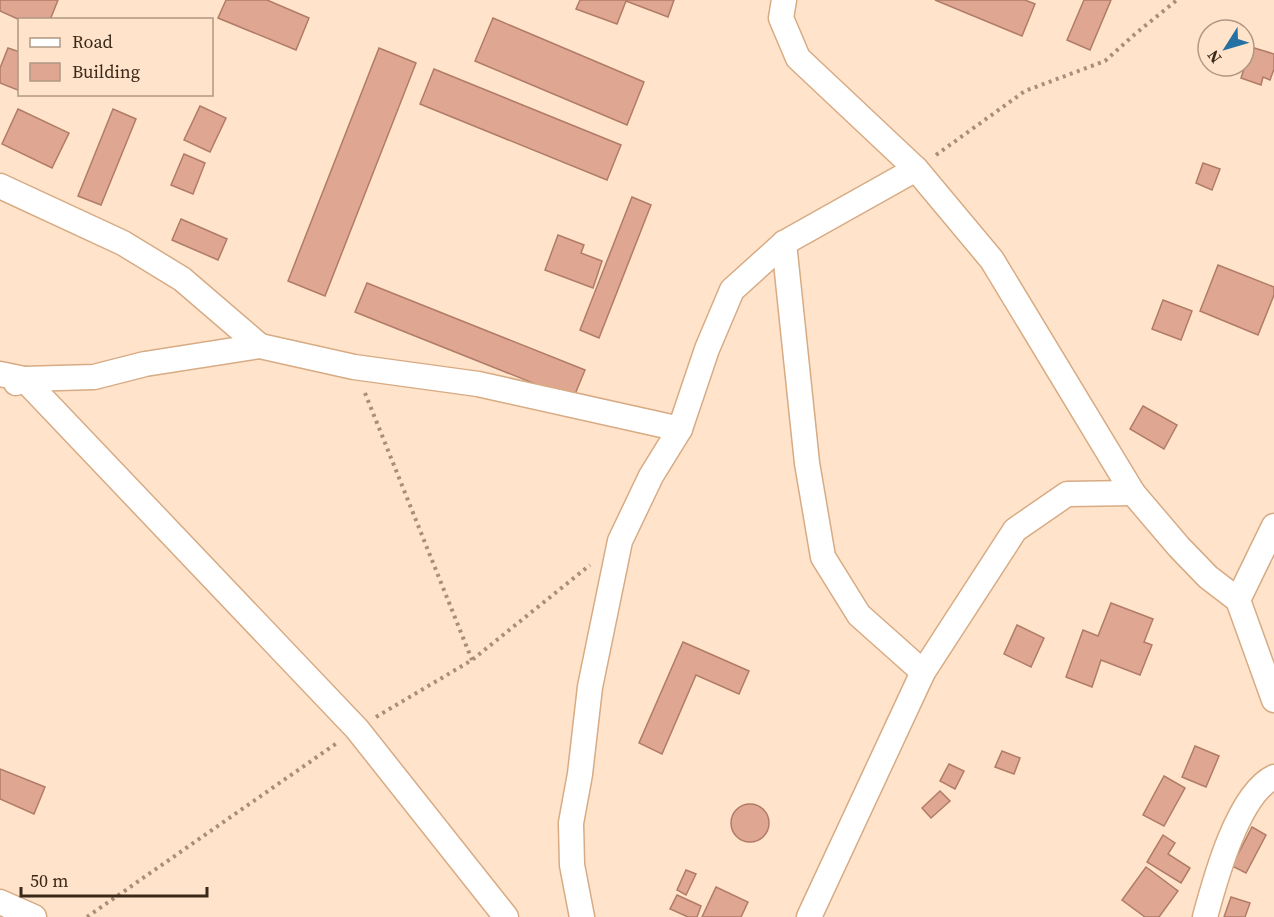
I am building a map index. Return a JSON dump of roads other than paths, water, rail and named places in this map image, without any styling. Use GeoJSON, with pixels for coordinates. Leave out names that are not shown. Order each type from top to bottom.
{"type":"FeatureCollection","features":[{"type":"Feature","properties":{"kind":"street"},"geometry":{"type":"LineString","coordinates":[[784,0],[781,18],[798,58],[916,169],[992,260],[1134,493],[1179,547],[1208,577],[1238,600],[1274,700]]}},
{"type":"Feature","properties":{"kind":"street"},"geometry":{"type":"LineString","coordinates":[[582,917],[572,865],[571,823],[580,774],[590,687],[620,541],[651,476],[680,429],[707,349],[732,290],[784,243],[916,169]]}},
{"type":"Feature","properties":{"kind":"street"},"geometry":{"type":"LineString","coordinates":[[0,186],[123,243],[182,279],[260,346]]}},
{"type":"Feature","properties":{"kind":"street"},"geometry":{"type":"LineString","coordinates":[[784,243],[807,464],[823,557],[859,615],[923,672]]}},
{"type":"Feature","properties":{"kind":"street"},"geometry":{"type":"LineString","coordinates":[[0,374],[24,379],[94,377],[145,364],[260,346],[354,367],[478,384],[680,429]]}},
{"type":"Feature","properties":{"kind":"street"},"geometry":{"type":"LineString","coordinates":[[0,391],[24,379]]}},
{"type":"Feature","properties":{"kind":"street"},"geometry":{"type":"LineString","coordinates":[[24,379],[357,729],[506,917]]}},
{"type":"Feature","properties":{"kind":"street"},"geometry":{"type":"LineString","coordinates":[[809,917],[923,672],[1015,530],[1067,494],[1134,493]]}},
{"type":"Feature","properties":{"kind":"street"},"geometry":{"type":"LineString","coordinates":[[1238,600],[1274,526]]}},
{"type":"Feature","properties":{"kind":"street"},"geometry":{"type":"LineString","coordinates":[[1205,917],[1214,883],[1249,800],[1268,780],[1274,777]]}},
{"type":"Feature","properties":{"kind":"street"},"geometry":{"type":"LineString","coordinates":[[0,902],[34,917]]}}]}
